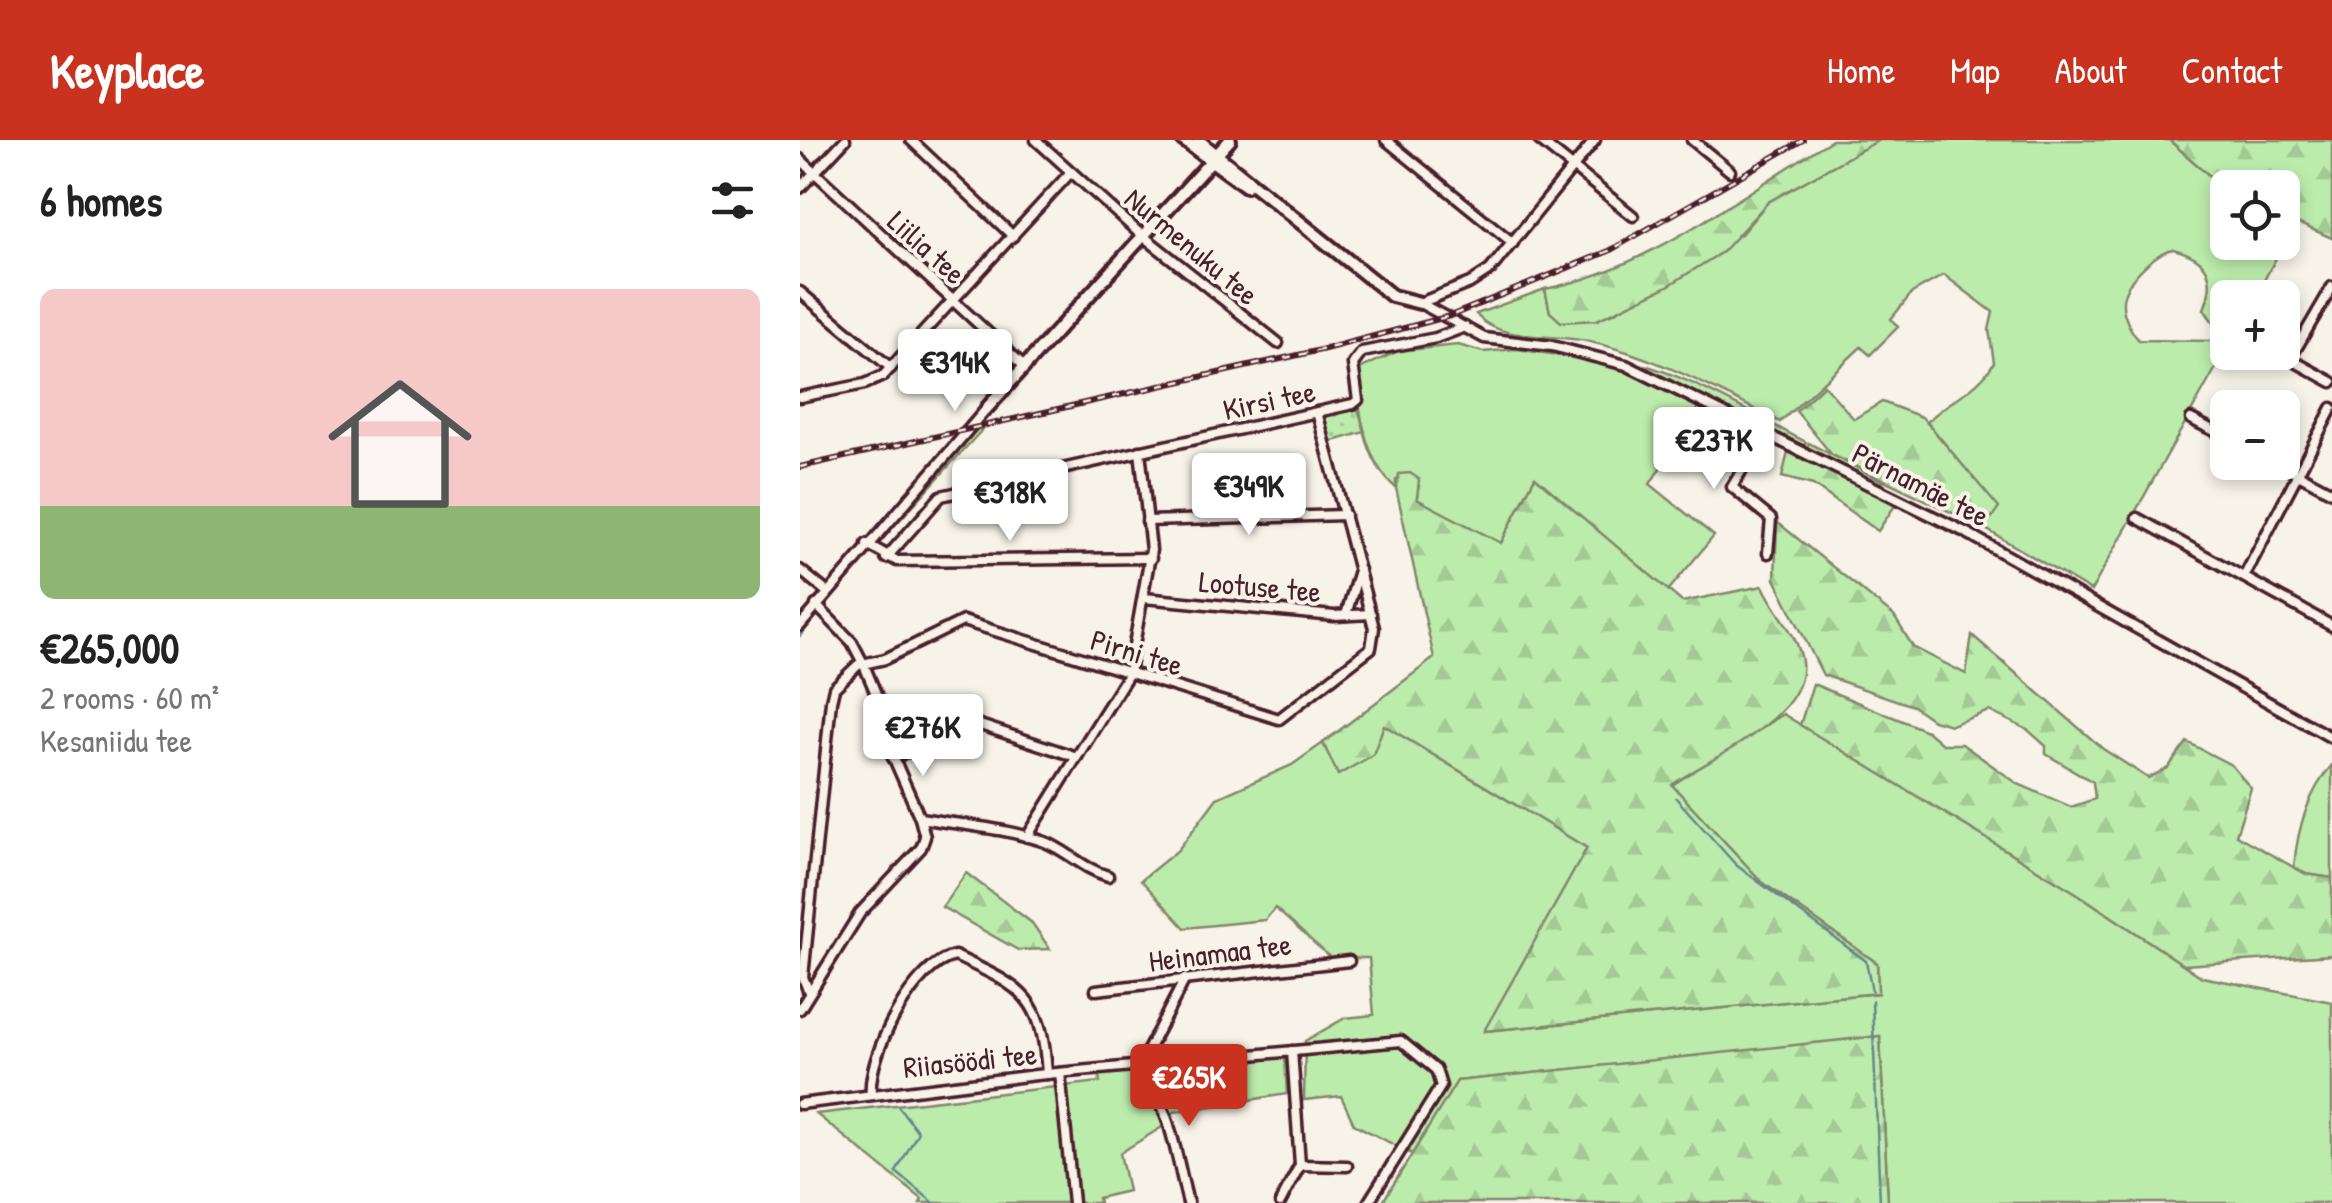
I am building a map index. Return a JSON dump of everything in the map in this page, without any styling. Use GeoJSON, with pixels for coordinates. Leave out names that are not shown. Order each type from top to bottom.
{"type":"FeatureCollection","features":[{"type":"Feature","properties":{"kind":"main road","name":"Pärnamäe tee"},"geometry":{"type":"LineString","coordinates":[[1183,140],[1268,198],[1392,296],[1420,303]]}},
{"type":"Feature","properties":{"kind":"main road","name":"Pärnamäe tee"},"geometry":{"type":"LineString","coordinates":[[1198,140],[1215,160]]}},
{"type":"Feature","properties":{"kind":"main road"},"geometry":{"type":"LineString","coordinates":[[1198,140],[1209,140]]}},
{"type":"Feature","properties":{"kind":"main road"},"geometry":{"type":"LineString","coordinates":[[987,408],[1230,140]]}},
{"type":"Feature","properties":{"kind":"street"},"geometry":{"type":"LineString","coordinates":[[800,188],[844,140]]}},
{"type":"Feature","properties":{"kind":"street"},"geometry":{"type":"LineString","coordinates":[[911,140],[1013,236]]}},
{"type":"Feature","properties":{"kind":"street","name":"Nurmenuku tee"},"geometry":{"type":"LineString","coordinates":[[1036,140],[1144,238],[1278,343]]}},
{"type":"Feature","properties":{"kind":"street"},"geometry":{"type":"LineString","coordinates":[[1386,140],[1513,243]]}},
{"type":"Feature","properties":{"kind":"street"},"geometry":{"type":"LineString","coordinates":[[1539,140],[1633,216]]}},
{"type":"Feature","properties":{"kind":"street"},"geometry":{"type":"LineString","coordinates":[[1420,303],[1482,276],[1595,140]]}},
{"type":"Feature","properties":{"kind":"street"},"geometry":{"type":"LineString","coordinates":[[1692,140],[1730,171]]}},
{"type":"Feature","properties":{"kind":"street","name":"Liilia tee"},"geometry":{"type":"LineString","coordinates":[[800,159],[1025,367]]}},
{"type":"Feature","properties":{"kind":"street"},"geometry":{"type":"LineString","coordinates":[[800,397],[865,384],[891,368],[1071,172]]}},
{"type":"Feature","properties":{"kind":"street"},"geometry":{"type":"LineString","coordinates":[[2332,288],[2290,359],[2332,382]]}},
{"type":"Feature","properties":{"kind":"street"},"geometry":{"type":"LineString","coordinates":[[800,292],[891,368]]}},
{"type":"Feature","properties":{"kind":"street","name":"Pärnamäe tee"},"geometry":{"type":"LineString","coordinates":[[1420,303],[1484,338],[1552,346],[1626,365],[1968,533],[2332,738]]}},
{"type":"Feature","properties":{"kind":"street","name":"Kirsi tee"},"geometry":{"type":"LineString","coordinates":[[886,558],[941,496],[1357,402],[1352,367],[1362,352],[1436,338],[1464,327]]}},
{"type":"Feature","properties":{"kind":"street"},"geometry":{"type":"LineString","coordinates":[[800,626],[987,408]]}},
{"type":"Feature","properties":{"kind":"street"},"geometry":{"type":"LineString","coordinates":[[2300,470],[2332,408]]}},
{"type":"Feature","properties":{"kind":"street"},"geometry":{"type":"LineString","coordinates":[[1317,412],[1371,614]]}},
{"type":"Feature","properties":{"kind":"street"},"geometry":{"type":"LineString","coordinates":[[2192,419],[2210,428]]}},
{"type":"Feature","properties":{"kind":"street"},"geometry":{"type":"LineString","coordinates":[[1762,434],[1732,487],[1771,519],[1768,553]]}},
{"type":"Feature","properties":{"kind":"street"},"geometry":{"type":"LineString","coordinates":[[1027,836],[1129,673],[1150,558],[1140,451]]}},
{"type":"Feature","properties":{"kind":"street"},"geometry":{"type":"LineString","coordinates":[[2300,475],[2332,492]]}},
{"type":"Feature","properties":{"kind":"street"},"geometry":{"type":"LineString","coordinates":[[2244,577],[2295,480]]}},
{"type":"Feature","properties":{"kind":"street"},"geometry":{"type":"LineString","coordinates":[[1146,520],[1345,515]]}},
{"type":"Feature","properties":{"kind":"street"},"geometry":{"type":"LineString","coordinates":[[2136,518],[2332,626]]}},
{"type":"Feature","properties":{"kind":"street"},"geometry":{"type":"LineString","coordinates":[[867,544],[886,558],[1002,562],[1150,558]]}},
{"type":"Feature","properties":{"kind":"street"},"geometry":{"type":"LineString","coordinates":[[800,570],[827,592]]}},
{"type":"Feature","properties":{"kind":"street"},"geometry":{"type":"LineString","coordinates":[[1346,615],[1359,570]]}},
{"type":"Feature","properties":{"kind":"street","name":"Lootuse tee"},"geometry":{"type":"LineString","coordinates":[[1144,598],[1371,614]]}},
{"type":"Feature","properties":{"kind":"street"},"geometry":{"type":"LineString","coordinates":[[800,1009],[808,990],[860,913],[922,848],[924,837],[920,818],[893,758],[884,713],[864,665],[852,642],[816,605]]}},
{"type":"Feature","properties":{"kind":"street","name":"Pirni tee"},"geometry":{"type":"LineString","coordinates":[[864,665],[963,622],[1279,719],[1371,648],[1375,636],[1371,614]]}},
{"type":"Feature","properties":{"kind":"street"},"geometry":{"type":"LineString","coordinates":[[808,990],[803,978],[831,701],[841,680],[858,665],[864,665]]}},
{"type":"Feature","properties":{"kind":"street"},"geometry":{"type":"LineString","coordinates":[[893,758],[974,723],[1077,758]]}},
{"type":"Feature","properties":{"kind":"street"},"geometry":{"type":"LineString","coordinates":[[920,818],[1027,836],[1050,844],[1076,864],[1108,876]]}},
{"type":"Feature","properties":{"kind":"street"},"geometry":{"type":"LineString","coordinates":[[871,1094],[871,1067],[889,1027],[924,977],[946,958],[955,956],[1028,996],[1040,1022],[1047,1074]]}},
{"type":"Feature","properties":{"kind":"street","name":"Heinamaa tee"},"geometry":{"type":"LineString","coordinates":[[1096,990],[1349,961]]}},
{"type":"Feature","properties":{"kind":"street"},"geometry":{"type":"LineString","coordinates":[[1185,979],[1147,1052],[1146,1066],[1148,1081],[1166,1117],[1188,1203]]}},
{"type":"Feature","properties":{"kind":"street","name":"Riiasöödi tee"},"geometry":{"type":"LineString","coordinates":[[800,1104],[1047,1074],[1396,1040],[1419,1053],[1436,1070],[1441,1082],[1368,1203]]}},
{"type":"Feature","properties":{"kind":"street"},"geometry":{"type":"LineString","coordinates":[[1280,1203],[1300,1165],[1292,1051]]}},
{"type":"Feature","properties":{"kind":"street"},"geometry":{"type":"LineString","coordinates":[[1060,1073],[1073,1203]]}},
{"type":"Feature","properties":{"kind":"street"},"geometry":{"type":"LineString","coordinates":[[1300,1165],[1347,1166]]}},
{"type":"Feature","properties":{"kind":"green space"},"geometry":{"type":"Polygon","coordinates":[[[1832,140],[1879,140],[1768,202],[1722,252],[1668,286],[1597,320],[1561,322],[1550,312],[1545,289],[1622,265],[1658,247],[1832,140]]]}},
{"type":"Feature","properties":{"kind":"green space"},"geometry":{"type":"Polygon","coordinates":[[[1879,140],[2169,140],[2210,176],[2210,260],[2275,260],[2264,280],[2210,280],[2210,287],[2202,264],[2173,249],[2158,255],[2128,286],[2124,312],[2139,340],[2210,341],[2210,370],[2215,370],[2091,591],[1984,528],[1998,508],[1927,422],[1980,380],[1994,362],[1989,330],[1993,312],[1944,275],[1912,293],[1891,319],[1898,327],[1870,355],[1861,347],[1780,422],[1637,355],[1586,341],[1512,333],[1486,323],[1476,314],[1545,289],[1550,312],[1612,314],[1741,234],[1768,202],[1879,140]]]}},
{"type":"Feature","properties":{"kind":"green space"},"geometry":{"type":"Polygon","coordinates":[[[2169,140],[2332,140],[2332,238],[2300,224],[2300,170],[2210,170],[2210,176],[2169,140]]]}},
{"type":"Feature","properties":{"kind":"green space"},"geometry":{"type":"Polygon","coordinates":[[[2210,287],[2210,318],[2204,309],[2210,287]]]}},
{"type":"Feature","properties":{"kind":"green space"},"geometry":{"type":"Polygon","coordinates":[[[1458,345],[1483,352],[1516,349],[1592,360],[1621,369],[1698,408],[1650,484],[1714,536],[1667,592],[1535,477],[1501,543],[1416,499],[1419,486],[1396,480],[1396,488],[1385,477],[1365,434],[1357,370],[1398,351],[1458,345]]]}},
{"type":"Feature","properties":{"kind":"green space"},"geometry":{"type":"Polygon","coordinates":[[[1632,363],[1695,384],[1806,442],[1803,448],[1632,363]]]}},
{"type":"Feature","properties":{"kind":"green space"},"geometry":{"type":"Polygon","coordinates":[[[1824,385],[1854,419],[1882,402],[1922,417],[1999,508],[1984,528],[1832,455],[1796,411],[1824,385]]]}},
{"type":"Feature","properties":{"kind":"green space"},"geometry":{"type":"Polygon","coordinates":[[[1358,409],[1365,432],[1330,442],[1324,417],[1358,409]]]}},
{"type":"Feature","properties":{"kind":"green space"},"geometry":{"type":"Polygon","coordinates":[[[982,427],[981,431],[874,548],[972,429],[982,427]]]}},
{"type":"Feature","properties":{"kind":"green space"},"geometry":{"type":"Polygon","coordinates":[[[1809,443],[1884,482],[1879,484],[1806,449],[1809,443]]]}},
{"type":"Feature","properties":{"kind":"green space"},"geometry":{"type":"Polygon","coordinates":[[[1788,452],[1896,504],[1878,531],[1813,485],[1782,477],[1788,452]]]}},
{"type":"Feature","properties":{"kind":"green space"},"geometry":{"type":"Polygon","coordinates":[[[1410,473],[1419,479],[1417,499],[1501,543],[1535,477],[1682,602],[1763,586],[1800,652],[1800,682],[1790,701],[1774,718],[1672,785],[1763,883],[1877,963],[1878,993],[1484,1031],[1587,848],[1384,725],[1373,755],[1338,775],[1323,743],[1434,658],[1396,488],[1399,474],[1410,473]]]}},
{"type":"Feature","properties":{"kind":"green space"},"geometry":{"type":"Polygon","coordinates":[[[1777,522],[1894,616],[1913,647],[1966,674],[1972,635],[2103,749],[2148,778],[2168,768],[2187,742],[2231,765],[2251,788],[2236,835],[2306,874],[2332,878],[2332,955],[2184,965],[2078,894],[1800,725],[1813,684],[1927,731],[1942,744],[1962,744],[2018,784],[2071,807],[2095,799],[2093,782],[2046,754],[2046,746],[2028,730],[1989,711],[1951,725],[1933,720],[1913,706],[1823,675],[1775,579],[1777,522]]]}},
{"type":"Feature","properties":{"kind":"green space"},"geometry":{"type":"Polygon","coordinates":[[[1783,714],[2078,894],[2202,977],[2332,1002],[2332,1203],[1888,1203],[1880,1037],[1458,1081],[1414,1155],[1354,1124],[1341,1096],[1304,1100],[1305,1041],[1345,1018],[1374,1015],[1369,958],[1331,958],[1275,908],[1265,920],[1185,928],[1141,880],[1178,850],[1217,798],[1292,765],[1323,743],[1339,774],[1384,725],[1587,848],[1485,1031],[1878,993],[1877,963],[1763,883],[1672,785],[1783,714]]]}},
{"type":"Feature","properties":{"kind":"green space"},"geometry":{"type":"Polygon","coordinates":[[[2332,765],[2332,878],[2306,874],[2294,867],[2305,813],[2332,765]]]}},
{"type":"Feature","properties":{"kind":"green space"},"geometry":{"type":"Polygon","coordinates":[[[966,873],[1032,923],[1050,949],[1018,950],[942,907],[966,873]]]}},
{"type":"Feature","properties":{"kind":"green space"},"geometry":{"type":"Polygon","coordinates":[[[1880,1036],[1888,1203],[1382,1203],[1457,1081],[1880,1036]]]}},
{"type":"Feature","properties":{"kind":"green space"},"geometry":{"type":"Polygon","coordinates":[[[1285,1058],[1287,1094],[1174,1112],[1162,1127],[1120,1153],[1128,1191],[1098,1198],[1099,1203],[920,1203],[922,1199],[816,1114],[1100,1082],[1099,1076],[1067,1078],[1074,1075],[1285,1058]]]}},
{"type":"Feature","properties":{"kind":"waterway"},"geometry":{"type":"LineString","coordinates":[[825,605],[868,553]]}},
{"type":"Feature","properties":{"kind":"waterway"},"geometry":{"type":"LineString","coordinates":[[800,636],[818,614]]}},
{"type":"Feature","properties":{"kind":"waterway"},"geometry":{"type":"LineString","coordinates":[[1676,798],[1736,865],[1866,961],[1872,991]]}},
{"type":"Feature","properties":{"kind":"waterway"},"geometry":{"type":"LineString","coordinates":[[1872,1001],[1880,1203]]}},
{"type":"Feature","properties":{"kind":"waterway"},"geometry":{"type":"LineString","coordinates":[[898,1106],[918,1132],[896,1172],[934,1203]]}},
{"type":"Feature","properties":{"kind":"railway"},"geometry":{"type":"LineString","coordinates":[[800,467],[1325,349],[1450,316],[1609,251],[1803,140]]}}]}
